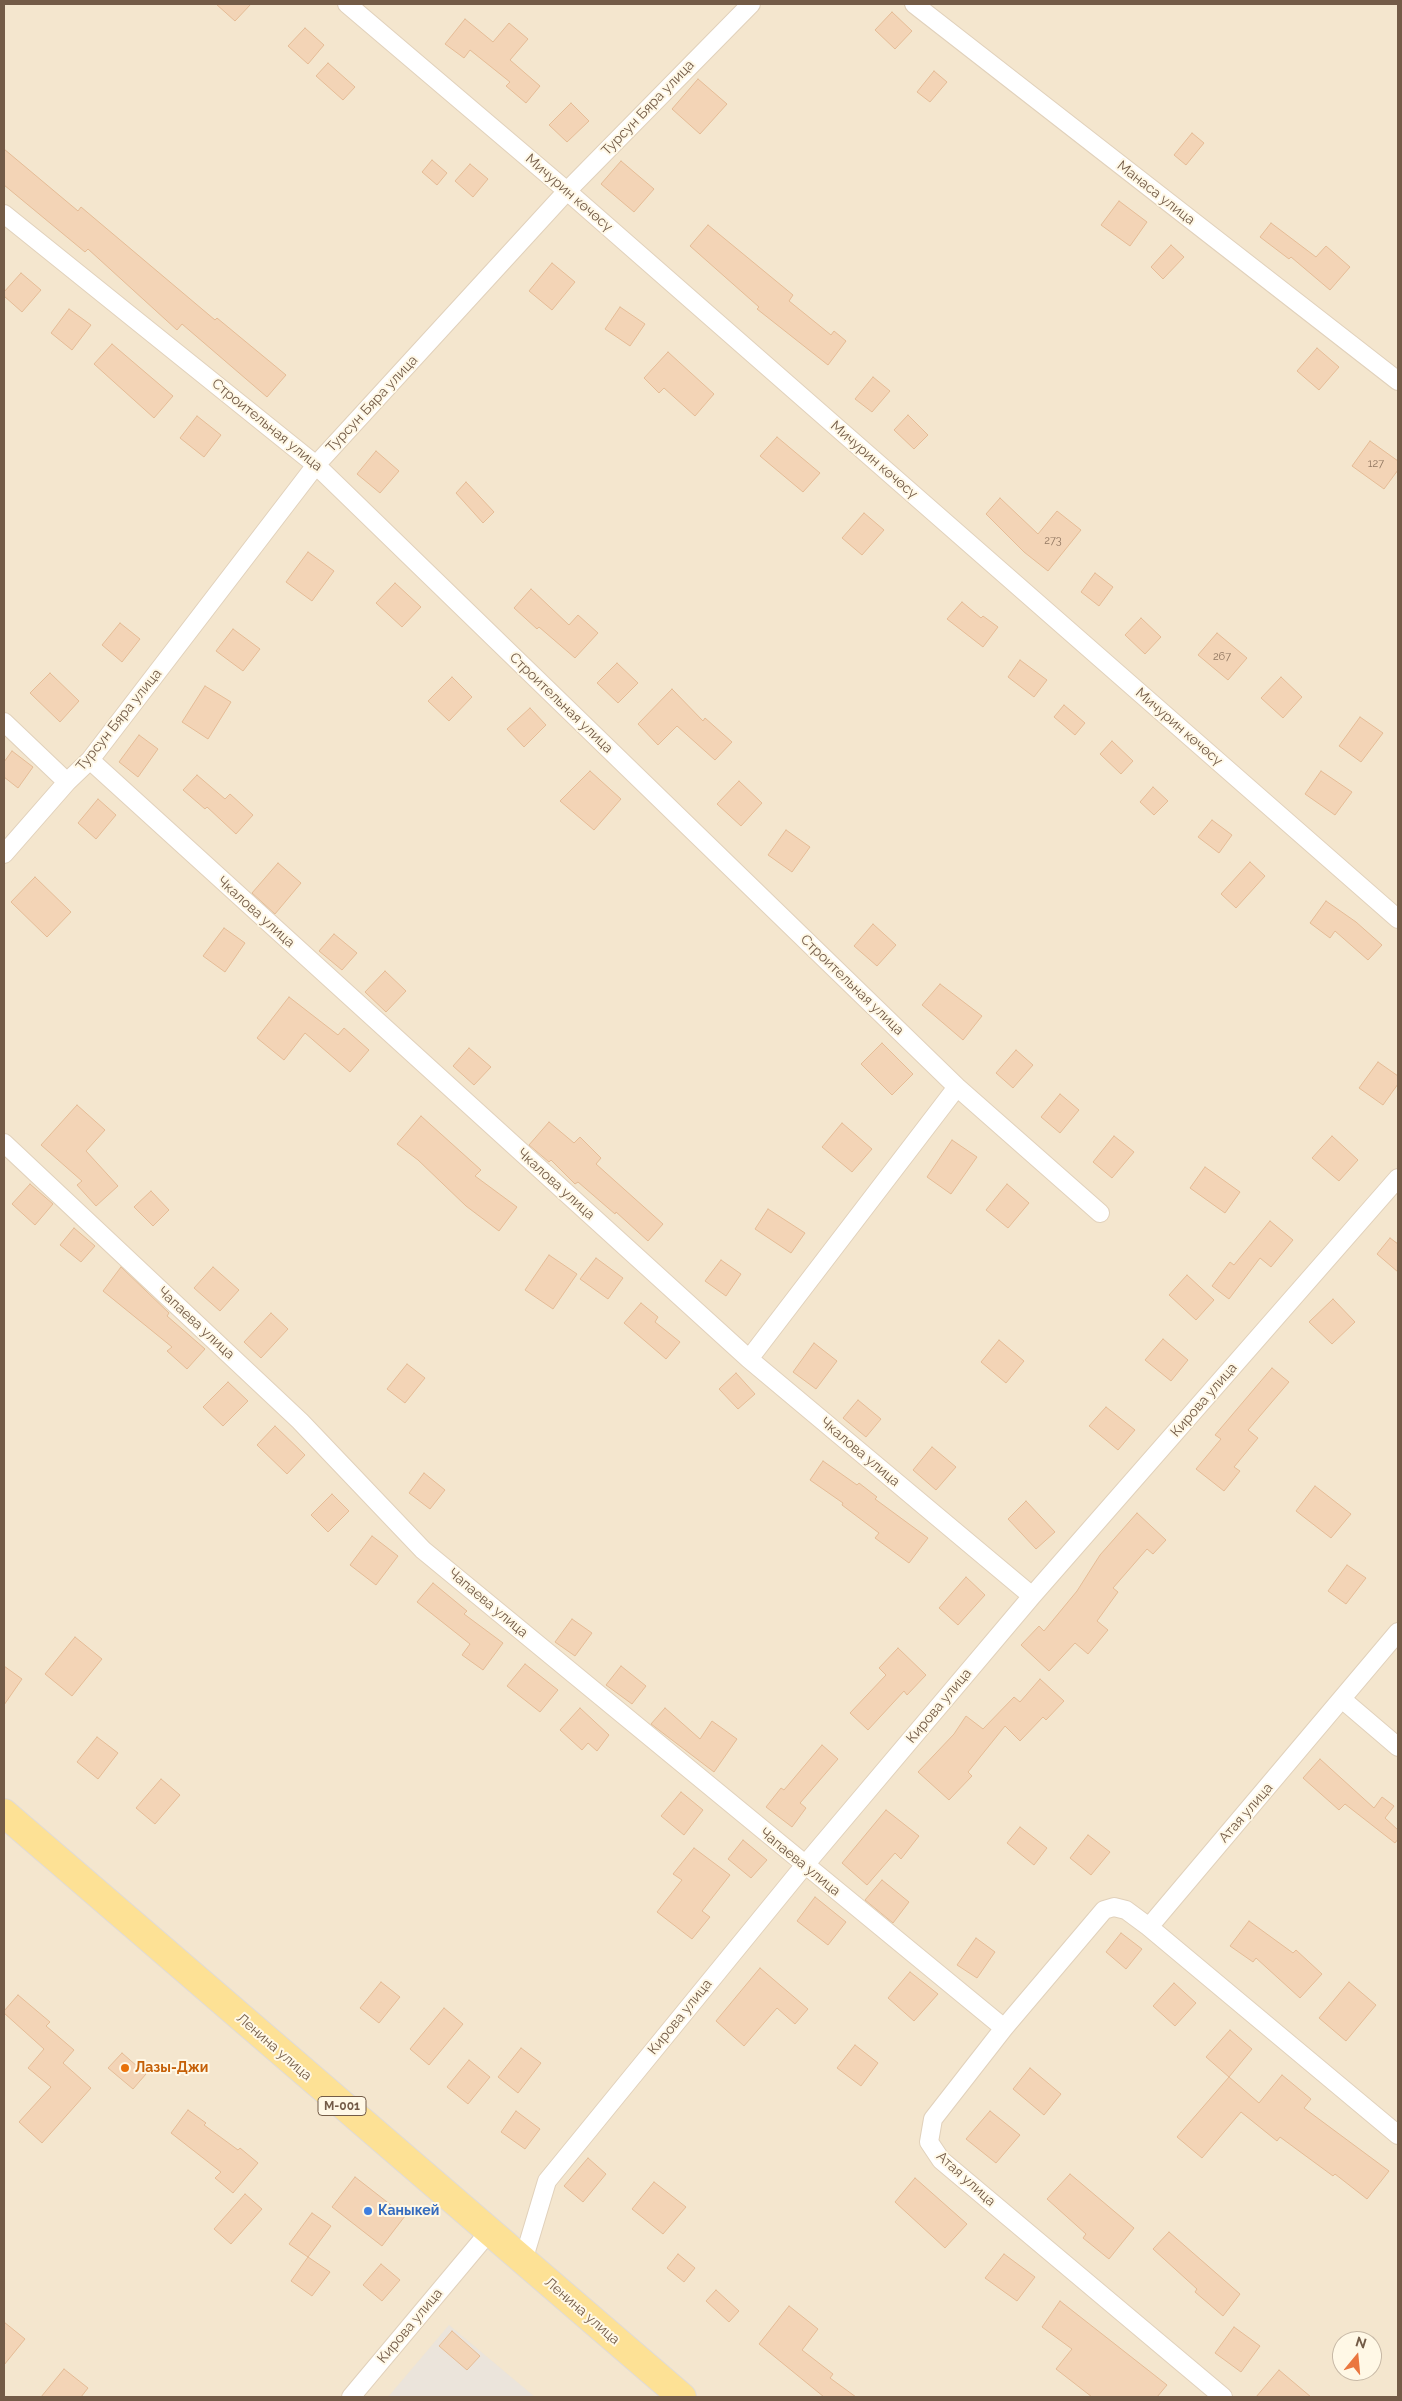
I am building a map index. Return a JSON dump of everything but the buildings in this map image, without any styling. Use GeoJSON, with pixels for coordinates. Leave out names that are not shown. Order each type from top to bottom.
{"type":"FeatureCollection","features":[{"type":"Feature","properties":{"kind":"main road","name":"Ленина улица"},"geometry":{"type":"LineString","coordinates":[[4,1813],[682,2397]]}},
{"type":"Feature","properties":{"kind":"street","name":"Мичурин көчөсү"},"geometry":{"type":"LineString","coordinates":[[347,4],[568,191],[1398,919]]}},
{"type":"Feature","properties":{"kind":"street","name":"Турсун Бяра улица"},"geometry":{"type":"LineString","coordinates":[[4,854],[67,782],[90,760],[316,464],[568,191],[751,4]]}},
{"type":"Feature","properties":{"kind":"street","name":"Манаса улица"},"geometry":{"type":"LineString","coordinates":[[914,4],[1398,382]]}},
{"type":"Feature","properties":{"kind":"street","name":"Строительная улица"},"geometry":{"type":"LineString","coordinates":[[4,214],[316,464],[956,1087],[1100,1213]]}},
{"type":"Feature","properties":{"kind":"street"},"geometry":{"type":"LineString","coordinates":[[4,722],[67,782]]}},
{"type":"Feature","properties":{"kind":"street","name":"Чкалова улица"},"geometry":{"type":"LineString","coordinates":[[90,760],[749,1360],[1032,1596]]}},
{"type":"Feature","properties":{"kind":"street"},"geometry":{"type":"LineString","coordinates":[[749,1360],[956,1087]]}},
{"type":"Feature","properties":{"kind":"street","name":"Чапаева улица"},"geometry":{"type":"LineString","coordinates":[[4,1142],[300,1421],[423,1550],[804,1866],[1004,2028]]}},
{"type":"Feature","properties":{"kind":"street","name":"Кирова улица"},"geometry":{"type":"LineString","coordinates":[[523,2261],[547,2181],[804,1866],[1032,1596],[1398,1178]]}},
{"type":"Feature","properties":{"kind":"street","name":"Атая улица"},"geometry":{"type":"LineString","coordinates":[[1149,1927],[1343,1700],[1398,1632]]}},
{"type":"Feature","properties":{"kind":"street"},"geometry":{"type":"LineString","coordinates":[[1343,1700],[1398,1747]]}},
{"type":"Feature","properties":{"kind":"street","name":"Атая улица"},"geometry":{"type":"LineString","coordinates":[[1223,2397],[941,2160],[929,2142],[933,2119],[1004,2028],[1104,1910],[1114,1907],[1126,1910],[1149,1927],[1398,2135]]}},
{"type":"Feature","properties":{"kind":"street","name":"Кирова улица"},"geometry":{"type":"LineString","coordinates":[[351,2397],[489,2232]]}},
{"type":"Feature","properties":{"kind":"shaded area"},"geometry":{"type":"Polygon","coordinates":[[[4,4],[1398,4],[1398,2397],[4,2397],[4,4]]]}},
{"type":"Feature","properties":{"kind":"shaded area"},"geometry":{"type":"Polygon","coordinates":[[[449,2325],[535,2397],[388,2397],[449,2325]]]}},
{"type":"Feature","properties":{"kind":"place","name":"Лазы-Джи"},"geometry":{"type":"Point","coordinates":[125,2068]}},
{"type":"Feature","properties":{"kind":"place","name":"Каныкей"},"geometry":{"type":"Point","coordinates":[368,2211]}}]}
